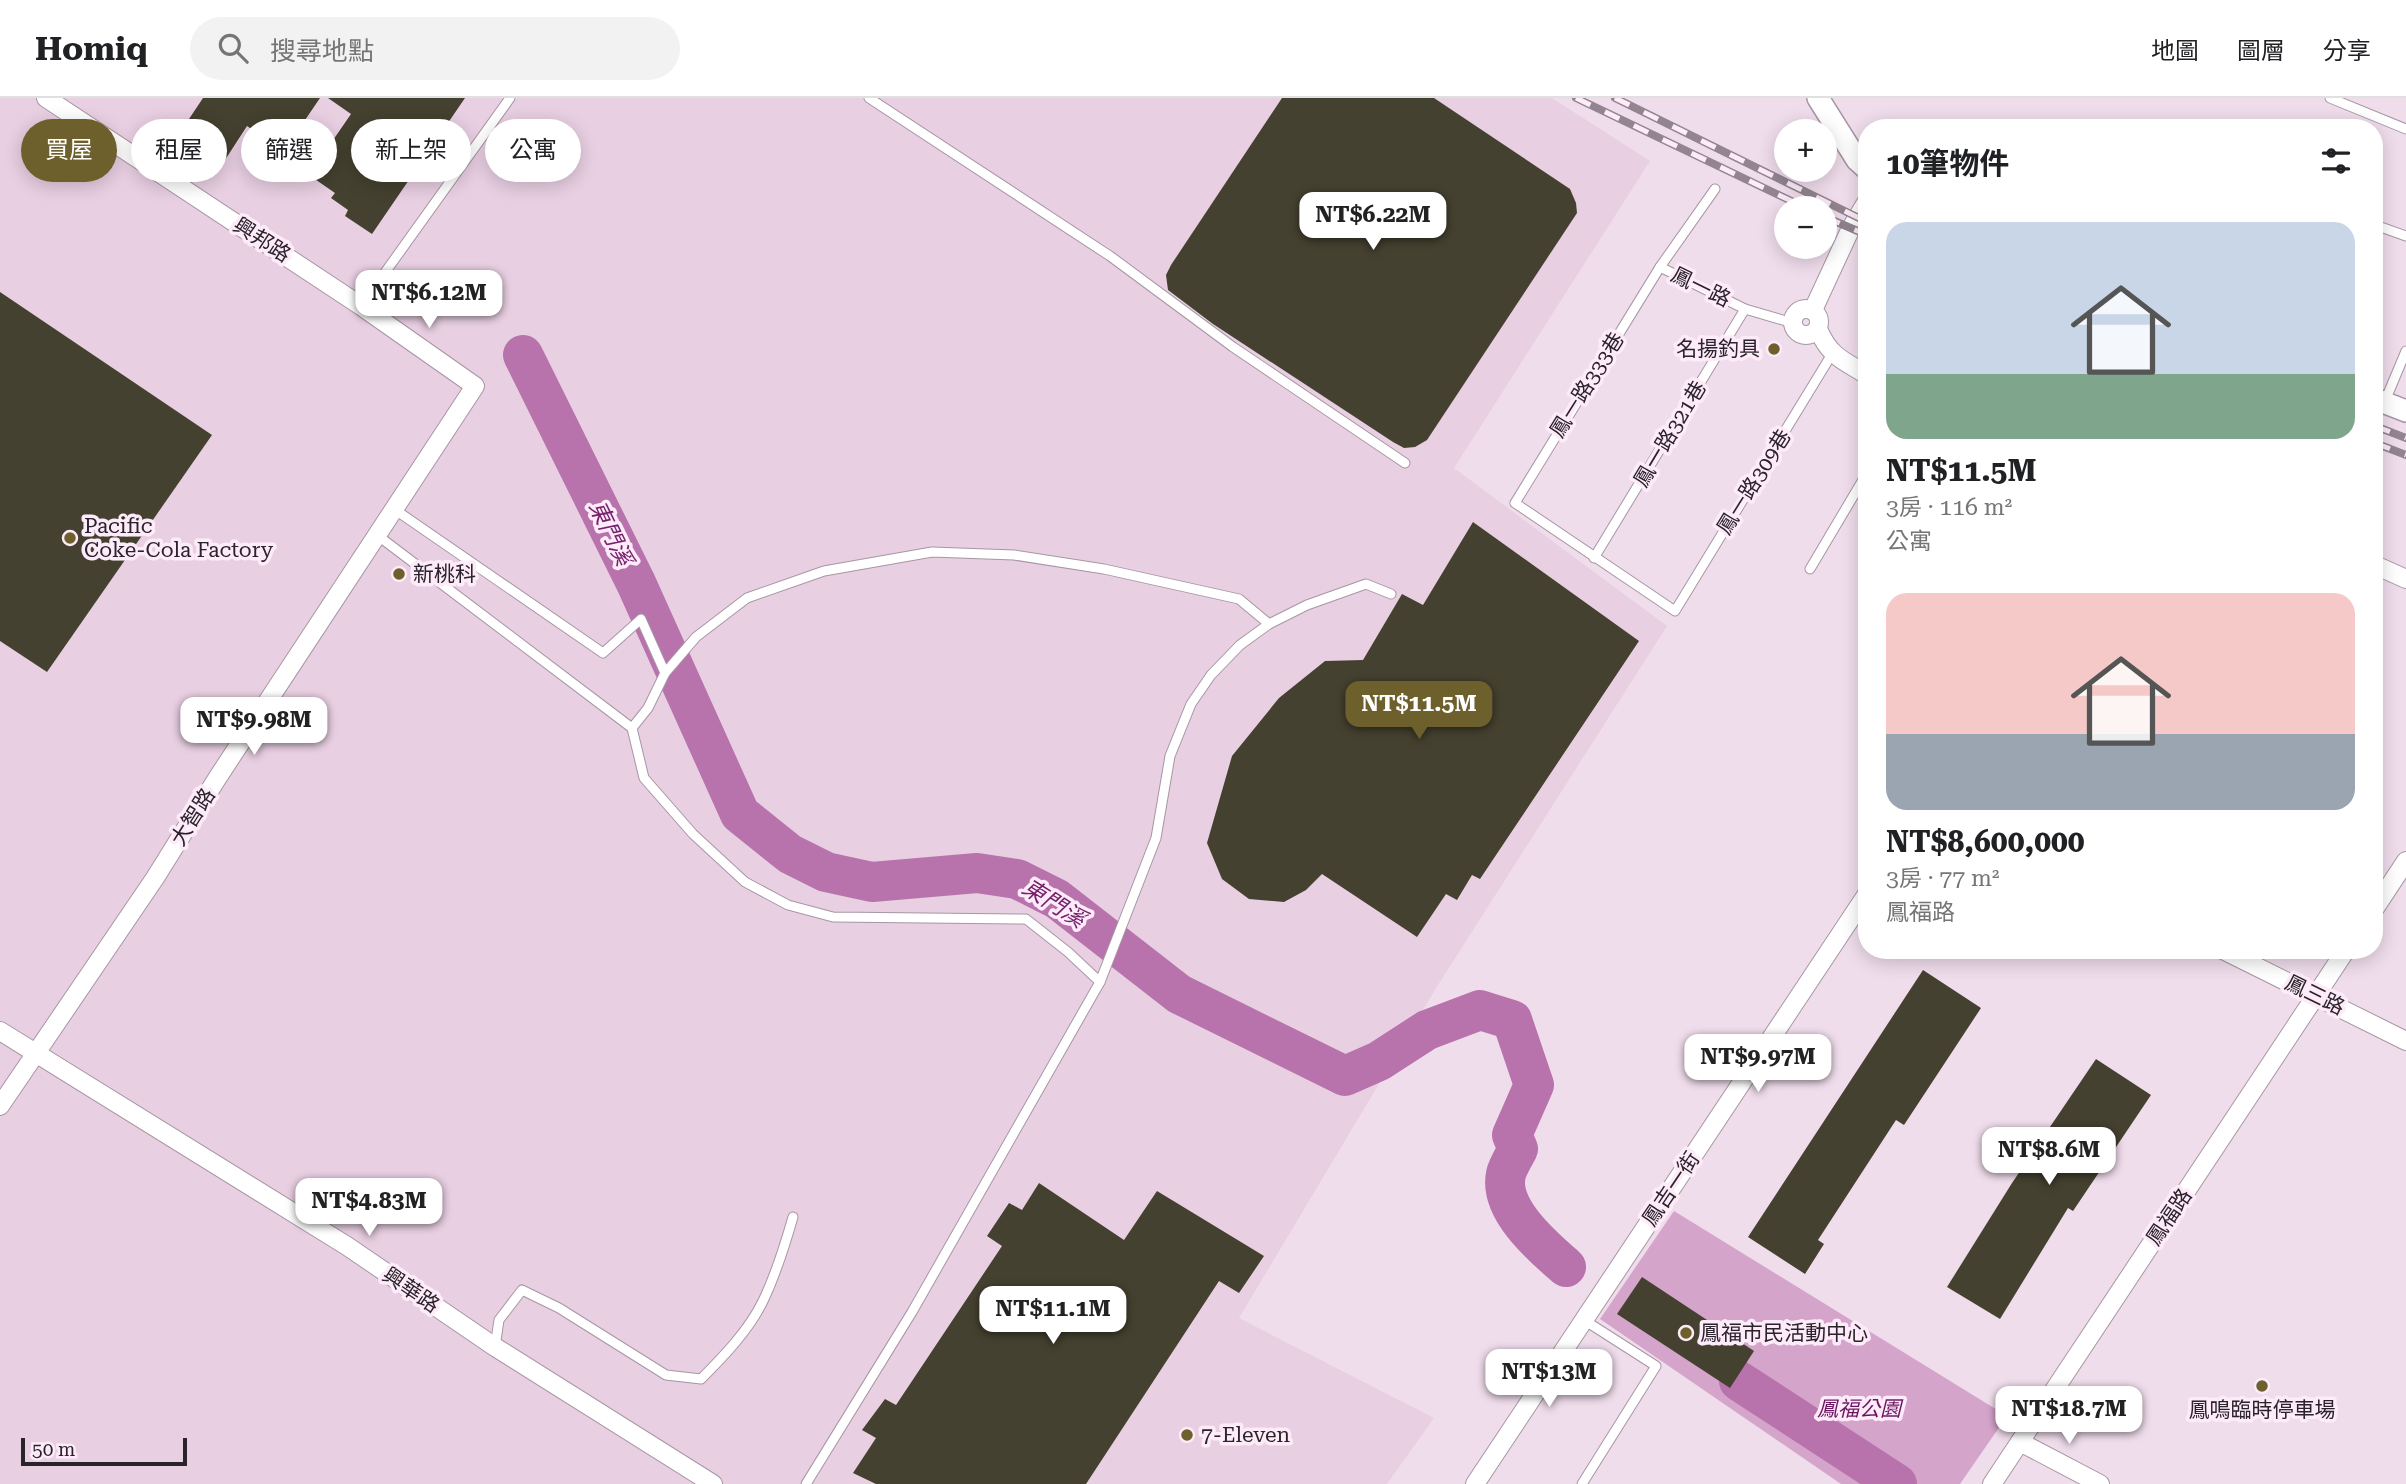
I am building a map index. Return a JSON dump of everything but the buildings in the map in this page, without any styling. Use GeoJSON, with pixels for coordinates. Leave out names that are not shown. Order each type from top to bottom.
{"type":"FeatureCollection","features":[{"type":"Feature","properties":{"kind":"street","name":"興邦路"},"geometry":{"type":"LineString","coordinates":[[46,98],[361,306],[475,386]]}},
{"type":"Feature","properties":{"kind":"street"},"geometry":{"type":"LineString","coordinates":[[1818,98],[1858,161]]}},
{"type":"Feature","properties":{"kind":"street"},"geometry":{"type":"LineString","coordinates":[[1813,310],[1858,216]]}},
{"type":"Feature","properties":{"kind":"street"},"geometry":{"type":"LineString","coordinates":[[1793,323],[1795,315],[1801,309],[1813,310]]}},
{"type":"Feature","properties":{"kind":"street"},"geometry":{"type":"LineString","coordinates":[[1813,310],[1820,321],[1818,329],[1825,346],[1832,354],[1858,370]]}},
{"type":"Feature","properties":{"kind":"street","name":"鳳一路"},"geometry":{"type":"LineString","coordinates":[[1793,323],[1796,331],[1803,335],[1812,334],[1818,329]]}},
{"type":"Feature","properties":{"kind":"street","name":"大智路"},"geometry":{"type":"LineString","coordinates":[[0,1106],[155,878],[218,776],[475,386]]}},
{"type":"Feature","properties":{"kind":"street"},"geometry":{"type":"LineString","coordinates":[[2383,402],[2406,411]]}},
{"type":"Feature","properties":{"kind":"street"},"geometry":{"type":"LineString","coordinates":[[2383,569],[2406,579]]}},
{"type":"Feature","properties":{"kind":"street"},"geometry":{"type":"LineString","coordinates":[[2383,896],[2406,861]]}},
{"type":"Feature","properties":{"kind":"street","name":"鳳吉一街"},"geometry":{"type":"LineString","coordinates":[[1475,1484],[1858,908]]}},
{"type":"Feature","properties":{"kind":"street","name":"鳳三路"},"geometry":{"type":"LineString","coordinates":[[2242,959],[2406,1041]]}},
{"type":"Feature","properties":{"kind":"street","name":"鳳福路"},"geometry":{"type":"LineString","coordinates":[[1992,1484],[2340,959]]}},
{"type":"Feature","properties":{"kind":"street","name":"興華路"},"geometry":{"type":"LineString","coordinates":[[0,1031],[347,1246],[495,1347],[713,1484]]}},
{"type":"Feature","properties":{"kind":"street"},"geometry":{"type":"LineString","coordinates":[[2020,1441],[2100,1484]]}},
{"type":"Feature","properties":{"kind":"lane"},"geometry":{"type":"LineString","coordinates":[[361,306],[510,98]]}},
{"type":"Feature","properties":{"kind":"lane"},"geometry":{"type":"LineString","coordinates":[[869,98],[1110,256],[1233,347],[1405,463]]}},
{"type":"Feature","properties":{"kind":"lane"},"geometry":{"type":"LineString","coordinates":[[2330,98],[2382,119]]}},
{"type":"Feature","properties":{"kind":"lane"},"geometry":{"type":"LineString","coordinates":[[2351,106],[2359,98]]}},
{"type":"Feature","properties":{"kind":"lane"},"geometry":{"type":"LineString","coordinates":[[2383,119],[2406,129]]}},
{"type":"Feature","properties":{"kind":"lane","name":"鳳一路"},"geometry":{"type":"LineString","coordinates":[[1715,189],[1660,267],[1745,309],[1793,323]]}},
{"type":"Feature","properties":{"kind":"lane"},"geometry":{"type":"LineString","coordinates":[[2383,228],[2406,236]]}},
{"type":"Feature","properties":{"kind":"lane","name":"鳳一路333巷"},"geometry":{"type":"LineString","coordinates":[[1594,558],[1515,503],[1660,267]]}},
{"type":"Feature","properties":{"kind":"lane","name":"鳳一路321巷"},"geometry":{"type":"LineString","coordinates":[[1594,558],[1745,309]]}},
{"type":"Feature","properties":{"kind":"lane"},"geometry":{"type":"LineString","coordinates":[[2383,395],[2406,351]]}},
{"type":"Feature","properties":{"kind":"lane","name":"鳳一路309巷"},"geometry":{"type":"LineString","coordinates":[[1594,558],[1675,611],[1832,354]]}},
{"type":"Feature","properties":{"kind":"lane"},"geometry":{"type":"LineString","coordinates":[[1810,569],[1858,488]]}},
{"type":"Feature","properties":{"kind":"lane"},"geometry":{"type":"LineString","coordinates":[[394,509],[603,653],[641,619],[666,672]]}},
{"type":"Feature","properties":{"kind":"lane"},"geometry":{"type":"LineString","coordinates":[[377,535],[632,728],[644,778],[693,834],[745,882],[788,905],[833,917],[1026,919],[1100,981]]}},
{"type":"Feature","properties":{"kind":"lane"},"geometry":{"type":"LineString","coordinates":[[632,728],[648,708],[666,672],[695,636],[747,598],[824,571],[932,552],[1014,555],[1104,569],[1239,598],[1269,624]]}},
{"type":"Feature","properties":{"kind":"lane"},"geometry":{"type":"LineString","coordinates":[[806,1484],[912,1312],[1100,981],[1156,838],[1170,756],[1191,704],[1211,675],[1240,645],[1269,624],[1307,605],[1366,584],[1391,594]]}},
{"type":"Feature","properties":{"kind":"lane"},"geometry":{"type":"LineString","coordinates":[[495,1347],[499,1320],[522,1290],[559,1308],[666,1375],[701,1379],[729,1351],[762,1303],[793,1217]]}},
{"type":"Feature","properties":{"kind":"lane"},"geometry":{"type":"LineString","coordinates":[[1582,1484],[1656,1366],[1587,1317]]}},
{"type":"Feature","properties":{"kind":"shaded area"},"geometry":{"type":"Polygon","coordinates":[[[0,98],[1552,98],[1650,161],[1454,468],[1667,626],[1438,985],[1239,1318],[1434,1418],[1387,1484],[0,1484],[0,98]]]}},
{"type":"Feature","properties":{"kind":"green space","name":"鳳福公園"},"geometry":{"type":"Polygon","coordinates":[[[1674,1211],[2007,1416],[1960,1484],[1841,1484],[1600,1319],[1674,1211]]]}},
{"type":"Feature","properties":{"kind":"waterway","name":"東門溪"},"geometry":{"type":"LineString","coordinates":[[523,355],[636,583],[740,814],[790,854],[826,872],[872,882],[977,873],[1017,879],[1057,899],[1179,994],[1345,1076],[1379,1061],[1427,1030],[1480,1010],[1512,1020],[1534,1085],[1512,1135],[1518,1149],[1507,1171],[1505,1187],[1515,1214],[1524,1226],[1566,1267]]}},
{"type":"Feature","properties":{"kind":"waterway","name":"東門溪"},"geometry":{"type":"LineString","coordinates":[[1739,1381],[1897,1484]]}},
{"type":"Feature","properties":{"kind":"railway"},"geometry":{"type":"LineString","coordinates":[[1576,98],[1781,196]]}},
{"type":"Feature","properties":{"kind":"railway"},"geometry":{"type":"LineString","coordinates":[[1615,98],[1858,218]]}},
{"type":"Feature","properties":{"kind":"railway"},"geometry":{"type":"LineString","coordinates":[[1837,222],[1858,231]]}},
{"type":"Feature","properties":{"kind":"railway"},"geometry":{"type":"LineString","coordinates":[[2383,429],[2406,438]]}},
{"type":"Feature","properties":{"kind":"railway"},"geometry":{"type":"LineString","coordinates":[[2383,446],[2406,455]]}},
{"type":"Feature","properties":{"kind":"place","name":"名揚釣具"},"geometry":{"type":"Point","coordinates":[1774,349]}},
{"type":"Feature","properties":{"kind":"place","name":"Pacific Coke-Cola Factory"},"geometry":{"type":"Point","coordinates":[70,538]}},
{"type":"Feature","properties":{"kind":"place","name":"新桃科"},"geometry":{"type":"Point","coordinates":[399,574]}},
{"type":"Feature","properties":{"kind":"place","name":"鳳福市民活動中心"},"geometry":{"type":"Point","coordinates":[1686,1333]}},
{"type":"Feature","properties":{"kind":"place","name":"鳳鳴臨時停車場"},"geometry":{"type":"Point","coordinates":[2262,1386]}},
{"type":"Feature","properties":{"kind":"place","name":"7-Eleven"},"geometry":{"type":"Point","coordinates":[1187,1435]}}]}
